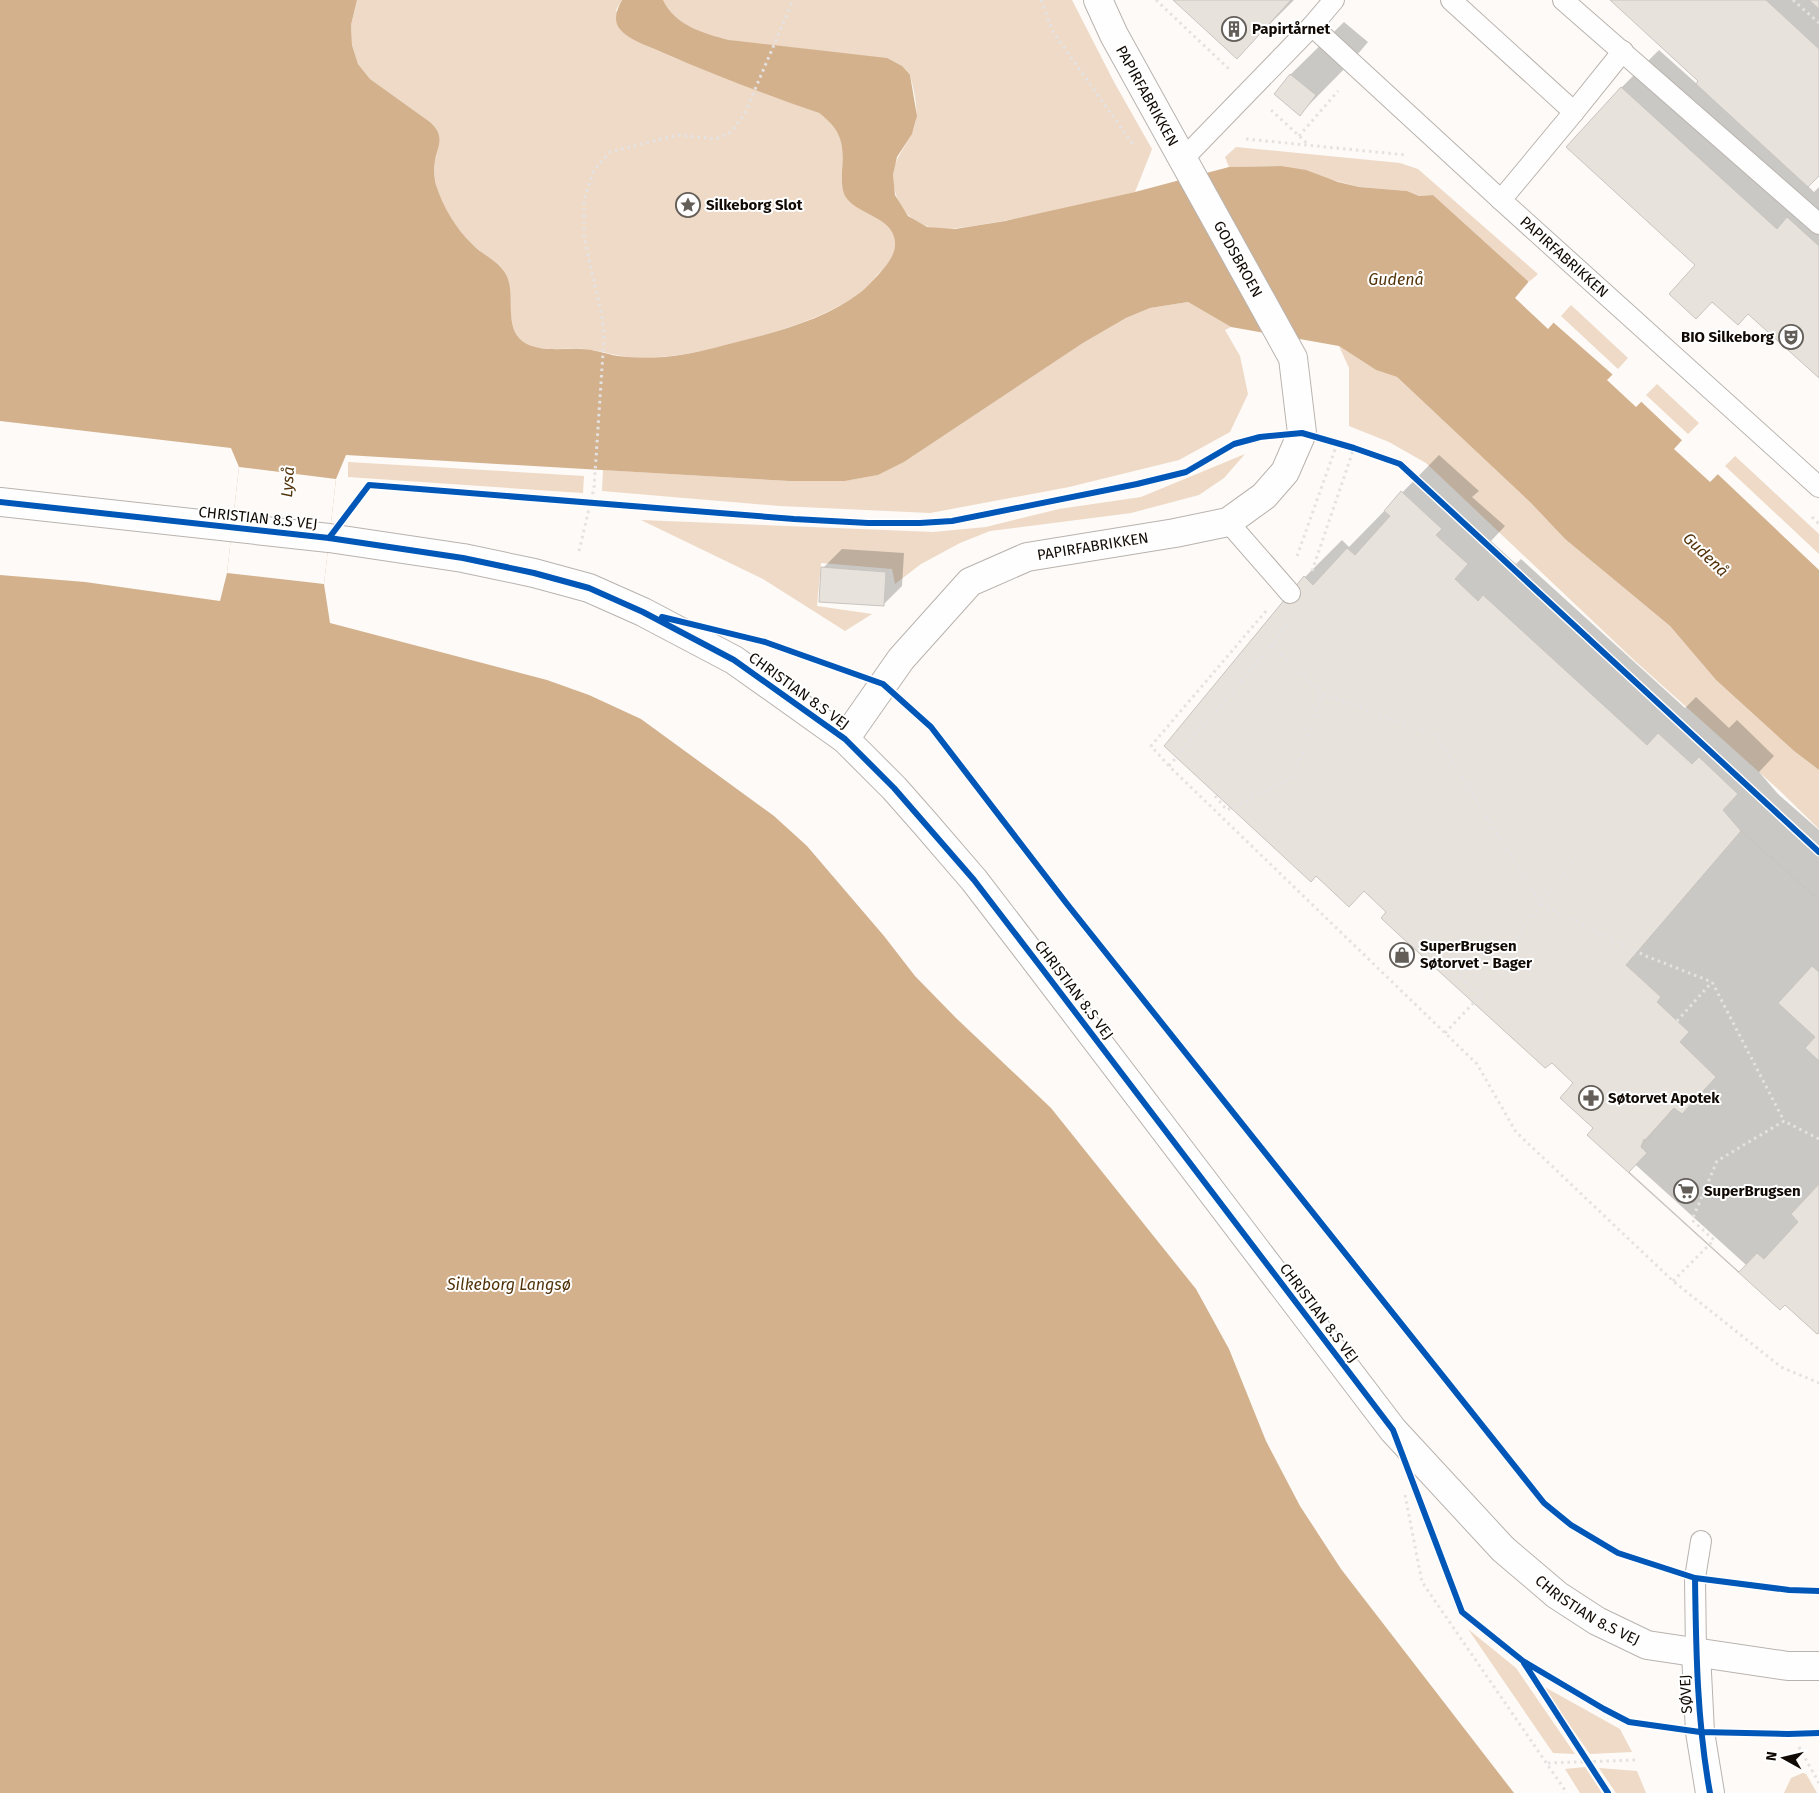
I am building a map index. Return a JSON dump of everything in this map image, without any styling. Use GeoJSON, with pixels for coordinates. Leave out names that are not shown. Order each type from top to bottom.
{"type":"FeatureCollection","features":[{"type":"Feature","properties":{"kind":"street","name":"PAPIRFABRIKKEN"},"geometry":{"type":"LineString","coordinates":[[1098,0],[1114,35],[1183,159]]}},
{"type":"Feature","properties":{"kind":"street","name":"GODSBROEN"},"geometry":{"type":"LineString","coordinates":[[1183,159],[1293,358],[1302,433]]}},
{"type":"Feature","properties":{"kind":"street","name":"PAPIRFABRIKKEN"},"geometry":{"type":"LineString","coordinates":[[845,739],[901,659],[970,582],[1027,557],[1175,533],[1228,522],[1264,496],[1280,478],[1302,433]]}},
{"type":"Feature","properties":{"kind":"street","name":"CHRISTIAN 8.S VEJ"},"geometry":{"type":"LineString","coordinates":[[0,502],[329,538],[463,558],[589,588],[643,612],[734,660],[845,739],[894,788],[974,880],[1399,1437],[1504,1548],[1557,1594],[1597,1621],[1647,1645],[1788,1666],[1819,1666]]}},
{"type":"Feature","properties":{"kind":"street","name":"SØVEJ"},"geometry":{"type":"LineString","coordinates":[[1696,1653],[1700,1732],[1710,1793]]}},
{"type":"Feature","properties":{"kind":"lane","name":"PAPIRFABRIKKEN"},"geometry":{"type":"LineString","coordinates":[[1183,159],[1312,26],[1334,0]]}},
{"type":"Feature","properties":{"kind":"lane"},"geometry":{"type":"LineString","coordinates":[[1451,0],[1574,112]]}},
{"type":"Feature","properties":{"kind":"lane"},"geometry":{"type":"LineString","coordinates":[[1563,0],[1819,224]]}},
{"type":"Feature","properties":{"kind":"lane","name":"PAPIRFABRIKKEN"},"geometry":{"type":"LineString","coordinates":[[1312,26],[1501,200],[1819,487]]}},
{"type":"Feature","properties":{"kind":"lane"},"geometry":{"type":"LineString","coordinates":[[1501,200],[1623,51]]}},
{"type":"Feature","properties":{"kind":"lane"},"geometry":{"type":"LineString","coordinates":[[1228,522],[1288,590]]}},
{"type":"Feature","properties":{"kind":"lane"},"geometry":{"type":"LineString","coordinates":[[1696,1653],[1695,1578],[1701,1541]]}},
{"type":"Feature","properties":{"kind":"path"},"geometry":{"type":"LineString","coordinates":[[570,583],[594,488],[604,338],[600,308],[584,237],[584,200],[594,170],[610,152],[677,135],[716,139],[731,132],[745,112],[793,0]]}},
{"type":"Feature","properties":{"kind":"path"},"geometry":{"type":"LineString","coordinates":[[1041,0],[1053,32],[1136,149]]}},
{"type":"Feature","properties":{"kind":"path"},"geometry":{"type":"LineString","coordinates":[[1793,0],[1819,23]]}},
{"type":"Feature","properties":{"kind":"path"},"geometry":{"type":"LineString","coordinates":[[1299,136],[1358,68]]}},
{"type":"Feature","properties":{"kind":"path"},"geometry":{"type":"LineString","coordinates":[[1206,136],[1407,155]]}},
{"type":"Feature","properties":{"kind":"path"},"geometry":{"type":"LineString","coordinates":[[1302,433],[1363,451]]}},
{"type":"Feature","properties":{"kind":"path"},"geometry":{"type":"LineString","coordinates":[[1338,444],[1288,590],[1151,746],[1169,766],[1477,1064],[1516,1132],[1673,1281],[1781,1367],[1819,1383]]}},
{"type":"Feature","properties":{"kind":"path"},"geometry":{"type":"LineString","coordinates":[[1312,572],[1354,448]]}},
{"type":"Feature","properties":{"kind":"path"},"geometry":{"type":"LineString","coordinates":[[582,502],[600,504]]}},
{"type":"Feature","properties":{"kind":"path"},"geometry":{"type":"LineString","coordinates":[[1812,517],[1819,524]]}},
{"type":"Feature","properties":{"kind":"path"},"geometry":{"type":"LineString","coordinates":[[1169,766],[1272,645],[1291,618]]}},
{"type":"Feature","properties":{"kind":"path"},"geometry":{"type":"LineString","coordinates":[[1272,645],[1322,694],[1435,734],[1540,904],[1646,956],[1712,982],[1784,1121],[1819,1139]]}},
{"type":"Feature","properties":{"kind":"path"},"geometry":{"type":"LineString","coordinates":[[1215,796],[1227,810],[1294,777],[1322,694]]}},
{"type":"Feature","properties":{"kind":"path"},"geometry":{"type":"LineString","coordinates":[[1445,1033],[1481,995],[1458,976],[1475,959],[1505,954],[1540,904],[1578,856]]}},
{"type":"Feature","properties":{"kind":"path"},"geometry":{"type":"LineString","coordinates":[[1677,1021],[1712,982]]}},
{"type":"Feature","properties":{"kind":"path"},"geometry":{"type":"LineString","coordinates":[[1673,1281],[1714,1240],[1692,1220],[1717,1161],[1784,1121]]}},
{"type":"Feature","properties":{"kind":"path"},"geometry":{"type":"LineString","coordinates":[[1404,1487],[1422,1582],[1567,1793]]}},
{"type":"Feature","properties":{"kind":"path"},"geometry":{"type":"LineString","coordinates":[[1799,1747],[1819,1783]]}},
{"type":"Feature","properties":{"kind":"path"},"geometry":{"type":"LineString","coordinates":[[1580,1752],[1591,1769]]}},
{"type":"Feature","properties":{"kind":"path"},"geometry":{"type":"LineString","coordinates":[[1548,1763],[1585,1760],[1636,1760]]}},
{"type":"Feature","properties":{"kind":"shaded area"},"geometry":{"type":"Polygon","coordinates":[[[357,0],[622,0],[616,10],[632,39],[679,60],[819,113],[833,123],[839,134],[842,146],[842,183],[845,194],[857,207],[889,228],[894,235],[895,244],[892,257],[884,269],[862,291],[820,316],[761,336],[696,352],[637,358],[584,349],[548,349],[527,344],[518,337],[511,318],[509,285],[506,274],[500,266],[474,246],[461,233],[449,216],[440,197],[435,179],[437,130],[430,122],[370,79],[358,64],[352,45],[351,25],[357,0]]]}},
{"type":"Feature","properties":{"kind":"shaded area"},"geometry":{"type":"Polygon","coordinates":[[[663,0],[1072,0],[1114,82],[1152,149],[1135,192],[999,222],[960,228],[932,228],[919,223],[906,213],[895,192],[893,176],[895,164],[911,135],[916,120],[914,90],[910,75],[729,40],[691,27],[675,16],[663,0]]]}},
{"type":"Feature","properties":{"kind":"shaded area"},"geometry":{"type":"Polygon","coordinates":[[[1236,147],[1400,163],[1418,169],[1538,274],[1529,282],[1433,195],[1419,196],[1407,191],[1359,187],[1281,166],[1229,167],[1225,157],[1236,147]]]}},
{"type":"Feature","properties":{"kind":"shaded area"},"geometry":{"type":"Polygon","coordinates":[[[1188,302],[1231,327],[1225,330],[1240,356],[1248,394],[1230,432],[1179,460],[1069,487],[930,513],[780,506],[602,491],[603,470],[789,481],[845,481],[878,475],[904,462],[1083,343],[1126,318],[1150,308],[1188,302]]]}},
{"type":"Feature","properties":{"kind":"shaded area"},"geometry":{"type":"Polygon","coordinates":[[[1571,305],[1628,358],[1618,369],[1561,316],[1571,305]]]}},
{"type":"Feature","properties":{"kind":"shaded area"},"geometry":{"type":"Polygon","coordinates":[[[1339,346],[1376,370],[1397,377],[1531,503],[1565,539],[1670,626],[1716,680],[1794,751],[1819,770],[1819,829],[1779,790],[1635,661],[1426,463],[1389,442],[1349,426],[1349,368],[1339,346]]]}},
{"type":"Feature","properties":{"kind":"shaded area"},"geometry":{"type":"Polygon","coordinates":[[[1657,384],[1699,423],[1688,434],[1646,395],[1657,384]]]}},
{"type":"Feature","properties":{"kind":"shaded area"},"geometry":{"type":"Polygon","coordinates":[[[1245,454],[1224,478],[1199,495],[1131,513],[990,531],[960,543],[921,564],[895,584],[892,569],[821,563],[817,606],[872,614],[845,631],[763,579],[641,520],[933,532],[986,527],[1059,509],[1141,497],[1245,454]]]}},
{"type":"Feature","properties":{"kind":"shaded area"},"geometry":{"type":"Polygon","coordinates":[[[1735,456],[1819,534],[1819,554],[1725,466],[1735,456]]]}},
{"type":"Feature","properties":{"kind":"shaded area"},"geometry":{"type":"Polygon","coordinates":[[[348,462],[584,476],[583,493],[348,477],[348,462]]]}},
{"type":"Feature","properties":{"kind":"shaded area"},"geometry":{"type":"Polygon","coordinates":[[[1468,1629],[1516,1668],[1575,1754],[1553,1753],[1468,1629]]]}},
{"type":"Feature","properties":{"kind":"shaded area"},"geometry":{"type":"Polygon","coordinates":[[[1541,1685],[1620,1729],[1632,1752],[1590,1754],[1541,1685]]]}},
{"type":"Feature","properties":{"kind":"shaded area"},"geometry":{"type":"Polygon","coordinates":[[[1585,1767],[1602,1793],[1580,1793],[1565,1769],[1585,1767]]]}},
{"type":"Feature","properties":{"kind":"shaded area"},"geometry":{"type":"Polygon","coordinates":[[[1599,1768],[1637,1771],[1646,1793],[1616,1793],[1599,1768]]]}},
{"type":"Feature","properties":{"kind":"shaded area"},"geometry":{"type":"Polygon","coordinates":[[[1805,1772],[1817,1793],[1784,1793],[1791,1778],[1805,1772]]]}},
{"type":"Feature","properties":{"kind":"water","name":"Silkeborg Langsø"},"geometry":{"type":"Polygon","coordinates":[[[0,0],[357,0],[351,25],[352,45],[358,64],[370,79],[430,122],[437,130],[439,142],[434,170],[436,185],[442,201],[467,239],[477,249],[498,264],[506,273],[510,287],[512,324],[515,332],[527,344],[540,348],[586,349],[629,357],[664,357],[699,352],[766,334],[816,318],[847,302],[861,292],[878,275],[890,260],[895,247],[893,233],[888,227],[857,208],[845,196],[842,183],[842,145],[833,125],[827,119],[819,113],[718,76],[632,39],[617,25],[617,10],[622,0],[663,0],[675,16],[691,27],[729,40],[887,58],[902,66],[910,75],[917,116],[912,134],[897,157],[893,175],[895,195],[908,216],[927,227],[955,229],[1005,221],[1135,192],[1229,167],[1281,166],[1306,170],[1338,182],[1359,187],[1407,191],[1419,196],[1433,195],[1529,282],[1525,296],[1612,374],[1819,570],[1819,770],[1794,751],[1716,680],[1670,626],[1565,539],[1531,503],[1397,377],[1376,370],[1339,346],[1231,327],[1188,302],[1150,308],[1126,318],[1083,343],[904,462],[878,475],[845,481],[789,481],[346,455],[336,479],[324,584],[330,623],[547,680],[589,695],[641,719],[774,816],[807,846],[884,936],[915,976],[956,1018],[1051,1108],[1196,1289],[1229,1349],[1266,1441],[1300,1506],[1341,1569],[1514,1793],[0,1793],[0,575],[85,582],[220,601],[227,573],[239,467],[231,448],[0,421],[0,0]]]}},
{"type":"Feature","properties":{"kind":"pier"},"geometry":{"type":"Polygon","coordinates":[[[1530,280],[1528,295],[1555,321],[1548,329],[1515,298],[1530,280]]]}},
{"type":"Feature","properties":{"kind":"pier"},"geometry":{"type":"Polygon","coordinates":[[[1614,373],[1643,400],[1636,407],[1607,380],[1614,373]]]}},
{"type":"Feature","properties":{"kind":"pier"},"geometry":{"type":"Polygon","coordinates":[[[1683,439],[1719,473],[1710,482],[1674,449],[1683,439]]]}},
{"type":"Feature","properties":{"kind":"pier"},"geometry":{"type":"Polygon","coordinates":[[[239,467],[336,479],[324,584],[227,573],[239,467]]]}},
{"type":"Feature","properties":{"kind":"building","name":"Papirtårnet"},"geometry":{"type":"Polygon","coordinates":[[[1173,0],[1291,0],[1237,59],[1173,0]]]}},
{"type":"Feature","properties":{"kind":"building"},"geometry":{"type":"Polygon","coordinates":[[[1610,0],[1766,0],[1819,49],[1819,176],[1808,187],[1696,84],[1698,81],[1610,0]]]}},
{"type":"Feature","properties":{"kind":"building"},"geometry":{"type":"Polygon","coordinates":[[[1809,0],[1819,0],[1819,9],[1809,0]]]}},
{"type":"Feature","properties":{"kind":"building"},"geometry":{"type":"Polygon","coordinates":[[[1290,74],[1316,95],[1300,116],[1274,94],[1290,74]]]}},
{"type":"Feature","properties":{"kind":"building"},"geometry":{"type":"Polygon","coordinates":[[[1621,87],[1777,229],[1787,217],[1819,246],[1819,378],[1748,314],[1738,325],[1712,302],[1696,319],[1669,294],[1695,265],[1566,147],[1621,87]]]}},
{"type":"Feature","properties":{"kind":"building"},"geometry":{"type":"Polygon","coordinates":[[[1401,491],[1442,529],[1436,535],[1468,564],[1455,579],[1478,601],[1483,595],[1647,745],[1658,733],[1692,764],[1699,757],[1738,794],[1723,810],[1741,831],[1819,900],[1819,1333],[1817,1334],[1785,1305],[1780,1310],[1587,1135],[1593,1128],[1560,1098],[1573,1083],[1552,1063],[1545,1068],[1397,933],[1381,918],[1386,912],[1364,891],[1349,907],[1316,876],[1311,882],[1164,746],[1304,576],[1313,585],[1347,548],[1355,555],[1390,516],[1384,511],[1401,491]],[[1674,1108],[1644,1139],[1641,1147],[1674,1108]]]}},
{"type":"Feature","properties":{"kind":"building"},"geometry":{"type":"Polygon","coordinates":[[[821,567],[886,572],[884,606],[819,602],[821,567]]]}},
{"type":"Feature","properties":{"kind":"building"},"geometry":{"type":"Polygon","coordinates":[[[1741,831],[1819,900],[1819,972],[1812,966],[1778,1003],[1815,1037],[1805,1048],[1819,1061],[1819,1184],[1791,1214],[1798,1222],[1764,1259],[1757,1253],[1739,1272],[1629,1172],[1647,1153],[1641,1147],[1674,1108],[1682,1114],[1716,1077],[1680,1042],[1689,1032],[1657,1002],[1661,997],[1626,965],[1741,831]]]}},
{"type":"Feature","properties":{"kind":"cycle path"},"geometry":{"type":"LineString","coordinates":[[329,538],[369,485],[794,519],[868,523],[952,521],[1137,484],[1186,472],[1234,444],[1260,437],[1302,433],[1400,464],[1819,852]]}},
{"type":"Feature","properties":{"kind":"cycle path"},"geometry":{"type":"LineString","coordinates":[[0,502],[329,538],[463,558],[534,573],[589,588],[643,612],[734,660],[845,739],[894,788],[974,880],[1040,966],[1393,1430],[1462,1612],[1523,1661],[1629,1722],[1700,1732],[1819,1733]]}},
{"type":"Feature","properties":{"kind":"cycle path"},"geometry":{"type":"LineString","coordinates":[[662,617],[765,642],[883,684],[931,727],[1067,904],[1544,1503],[1571,1525],[1618,1553],[1695,1578],[1789,1590],[1819,1591]]}},
{"type":"Feature","properties":{"kind":"cycle path"},"geometry":{"type":"LineString","coordinates":[[1695,1578],[1700,1713],[1710,1793]]}},
{"type":"Feature","properties":{"kind":"cycle path"},"geometry":{"type":"LineString","coordinates":[[1524,1663],[1608,1793]]}},
{"type":"Feature","properties":{"kind":"place","name":"Papirtårnet"},"geometry":{"type":"Point","coordinates":[1234,29]}},
{"type":"Feature","properties":{"kind":"place","name":"Silkeborg Slot"},"geometry":{"type":"Point","coordinates":[688,205]}},
{"type":"Feature","properties":{"kind":"place","name":"BIO Silkeborg"},"geometry":{"type":"Point","coordinates":[1791,337]}},
{"type":"Feature","properties":{"kind":"place","name":"SuperBrugsen Søtorvet - Bager"},"geometry":{"type":"Point","coordinates":[1402,955]}},
{"type":"Feature","properties":{"kind":"place","name":"Søtorvet Apotek"},"geometry":{"type":"Point","coordinates":[1591,1098]}},
{"type":"Feature","properties":{"kind":"place","name":"SuperBrugsen"},"geometry":{"type":"Point","coordinates":[1686,1191]}},
{"type":"Feature","properties":{"kind":"water label","name":"Gudenå"},"geometry":{"type":"Point","coordinates":[1396,279]}},
{"type":"Feature","properties":{"kind":"water label","name":"Lyså"},"geometry":{"type":"Point","coordinates":[287,482]}},
{"type":"Feature","properties":{"kind":"water label","name":"Gudenå"},"geometry":{"type":"Point","coordinates":[1706,554]}}]}
